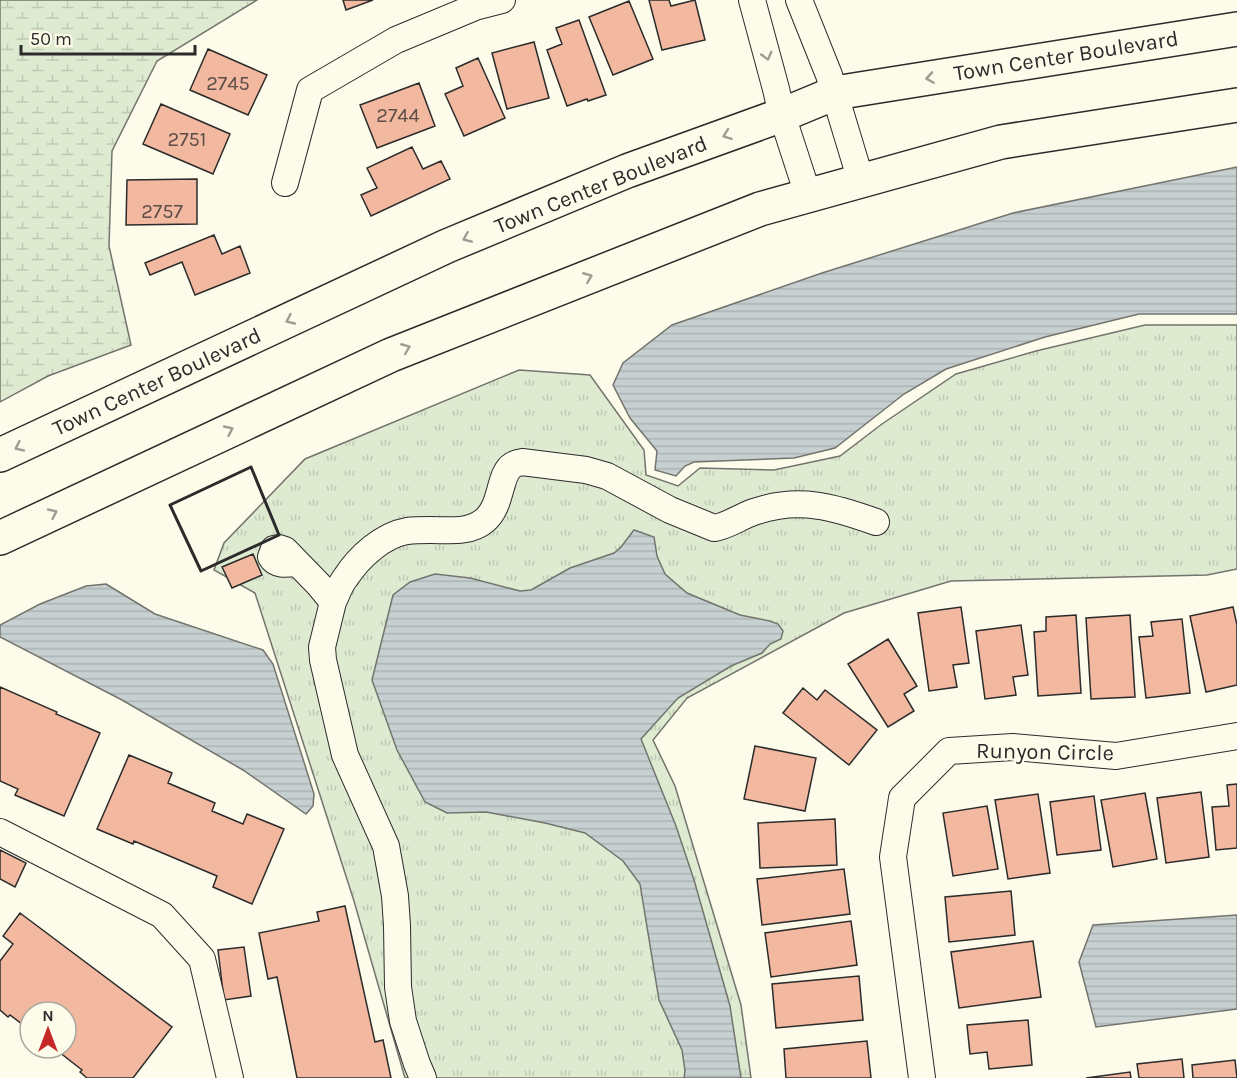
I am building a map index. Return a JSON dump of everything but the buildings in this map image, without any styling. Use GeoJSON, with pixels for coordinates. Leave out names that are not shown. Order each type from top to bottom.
{"type":"FeatureCollection","features":[{"type":"Feature","properties":{"kind":"main road","name":"Town Center Boulevard"},"geometry":{"type":"LineString","coordinates":[[0,455],[447,246],[627,171],[782,115],[835,93],[1237,28]]}},
{"type":"Feature","properties":{"kind":"main road"},"geometry":{"type":"LineString","coordinates":[[0,538],[391,355],[760,209],[1001,142],[1237,105]]}},
{"type":"Feature","properties":{"kind":"street"},"geometry":{"type":"LineString","coordinates":[[285,183],[310,90],[396,40],[474,3],[501,0]]}},
{"type":"Feature","properties":{"kind":"street"},"geometry":{"type":"LineString","coordinates":[[752,0],[782,115],[808,195]]}},
{"type":"Feature","properties":{"kind":"street"},"geometry":{"type":"LineString","coordinates":[[799,0],[829,75],[861,181]]}},
{"type":"Feature","properties":{"kind":"street"},"geometry":{"type":"LineString","coordinates":[[423,1078],[401,1010],[395,896],[386,846],[345,754],[322,660],[322,648],[333,602],[345,578],[363,557],[384,540],[406,531],[451,531],[471,528],[485,520],[495,507],[506,472],[513,465],[522,462],[586,470],[607,476],[670,510],[714,528],[757,511],[804,503],[830,507],[876,522]]}},
{"type":"Feature","properties":{"kind":"street"},"geometry":{"type":"LineString","coordinates":[[297,563],[333,602]]}},
{"type":"Feature","properties":{"kind":"street","name":"Runyon Circle"},"geometry":{"type":"LineString","coordinates":[[922,1078],[893,857],[902,798],[949,751],[1013,747],[1116,756],[1237,736]]}},
{"type":"Feature","properties":{"kind":"street"},"geometry":{"type":"LineString","coordinates":[[0,832],[162,915],[202,958],[230,1078]]}},
{"type":"Feature","properties":{"kind":"green space"},"geometry":{"type":"Polygon","coordinates":[[[0,0],[257,0],[157,61],[112,151],[109,246],[131,345],[48,376],[0,402],[0,0]]]}},
{"type":"Feature","properties":{"kind":"green space"},"geometry":{"type":"Polygon","coordinates":[[[1145,325],[1237,325],[1237,569],[1207,575],[951,581],[844,613],[687,698],[653,740],[675,786],[741,1005],[751,1078],[405,1078],[354,901],[255,593],[214,570],[224,543],[305,459],[519,370],[590,375],[644,450],[646,475],[678,486],[700,468],[774,470],[840,456],[882,424],[956,374],[1036,351],[1145,325]]]}},
{"type":"Feature","properties":{"kind":"shaded area"},"geometry":{"type":"Polygon","coordinates":[[[1237,167],[1237,314],[1139,314],[1045,337],[946,369],[904,394],[835,448],[794,458],[694,462],[685,466],[676,476],[655,470],[657,451],[630,418],[613,385],[623,363],[672,325],[822,273],[1013,213],[1237,167]]]}},
{"type":"Feature","properties":{"kind":"shaded area"},"geometry":{"type":"Polygon","coordinates":[[[634,530],[654,537],[657,556],[665,574],[687,593],[740,615],[778,624],[783,631],[781,639],[770,644],[762,653],[731,666],[678,698],[641,739],[676,826],[694,880],[730,1006],[741,1078],[684,1078],[682,1050],[659,1000],[640,884],[623,861],[585,833],[486,812],[447,813],[425,802],[397,750],[372,680],[393,595],[410,582],[435,574],[470,578],[520,591],[531,590],[570,568],[614,553],[634,530]]]}},
{"type":"Feature","properties":{"kind":"shaded area"},"geometry":{"type":"Polygon","coordinates":[[[106,584],[155,614],[263,650],[273,664],[314,794],[313,806],[306,814],[243,770],[122,700],[0,637],[0,625],[40,604],[86,586],[106,584]]]}},
{"type":"Feature","properties":{"kind":"shaded area"},"geometry":{"type":"Polygon","coordinates":[[[1237,915],[1237,1009],[1096,1027],[1079,962],[1093,925],[1237,915]]]}},
{"type":"Feature","properties":{"kind":"wall"},"geometry":{"type":"LineString","coordinates":[[251,467],[279,535],[201,571],[170,505],[251,467]]}}]}
